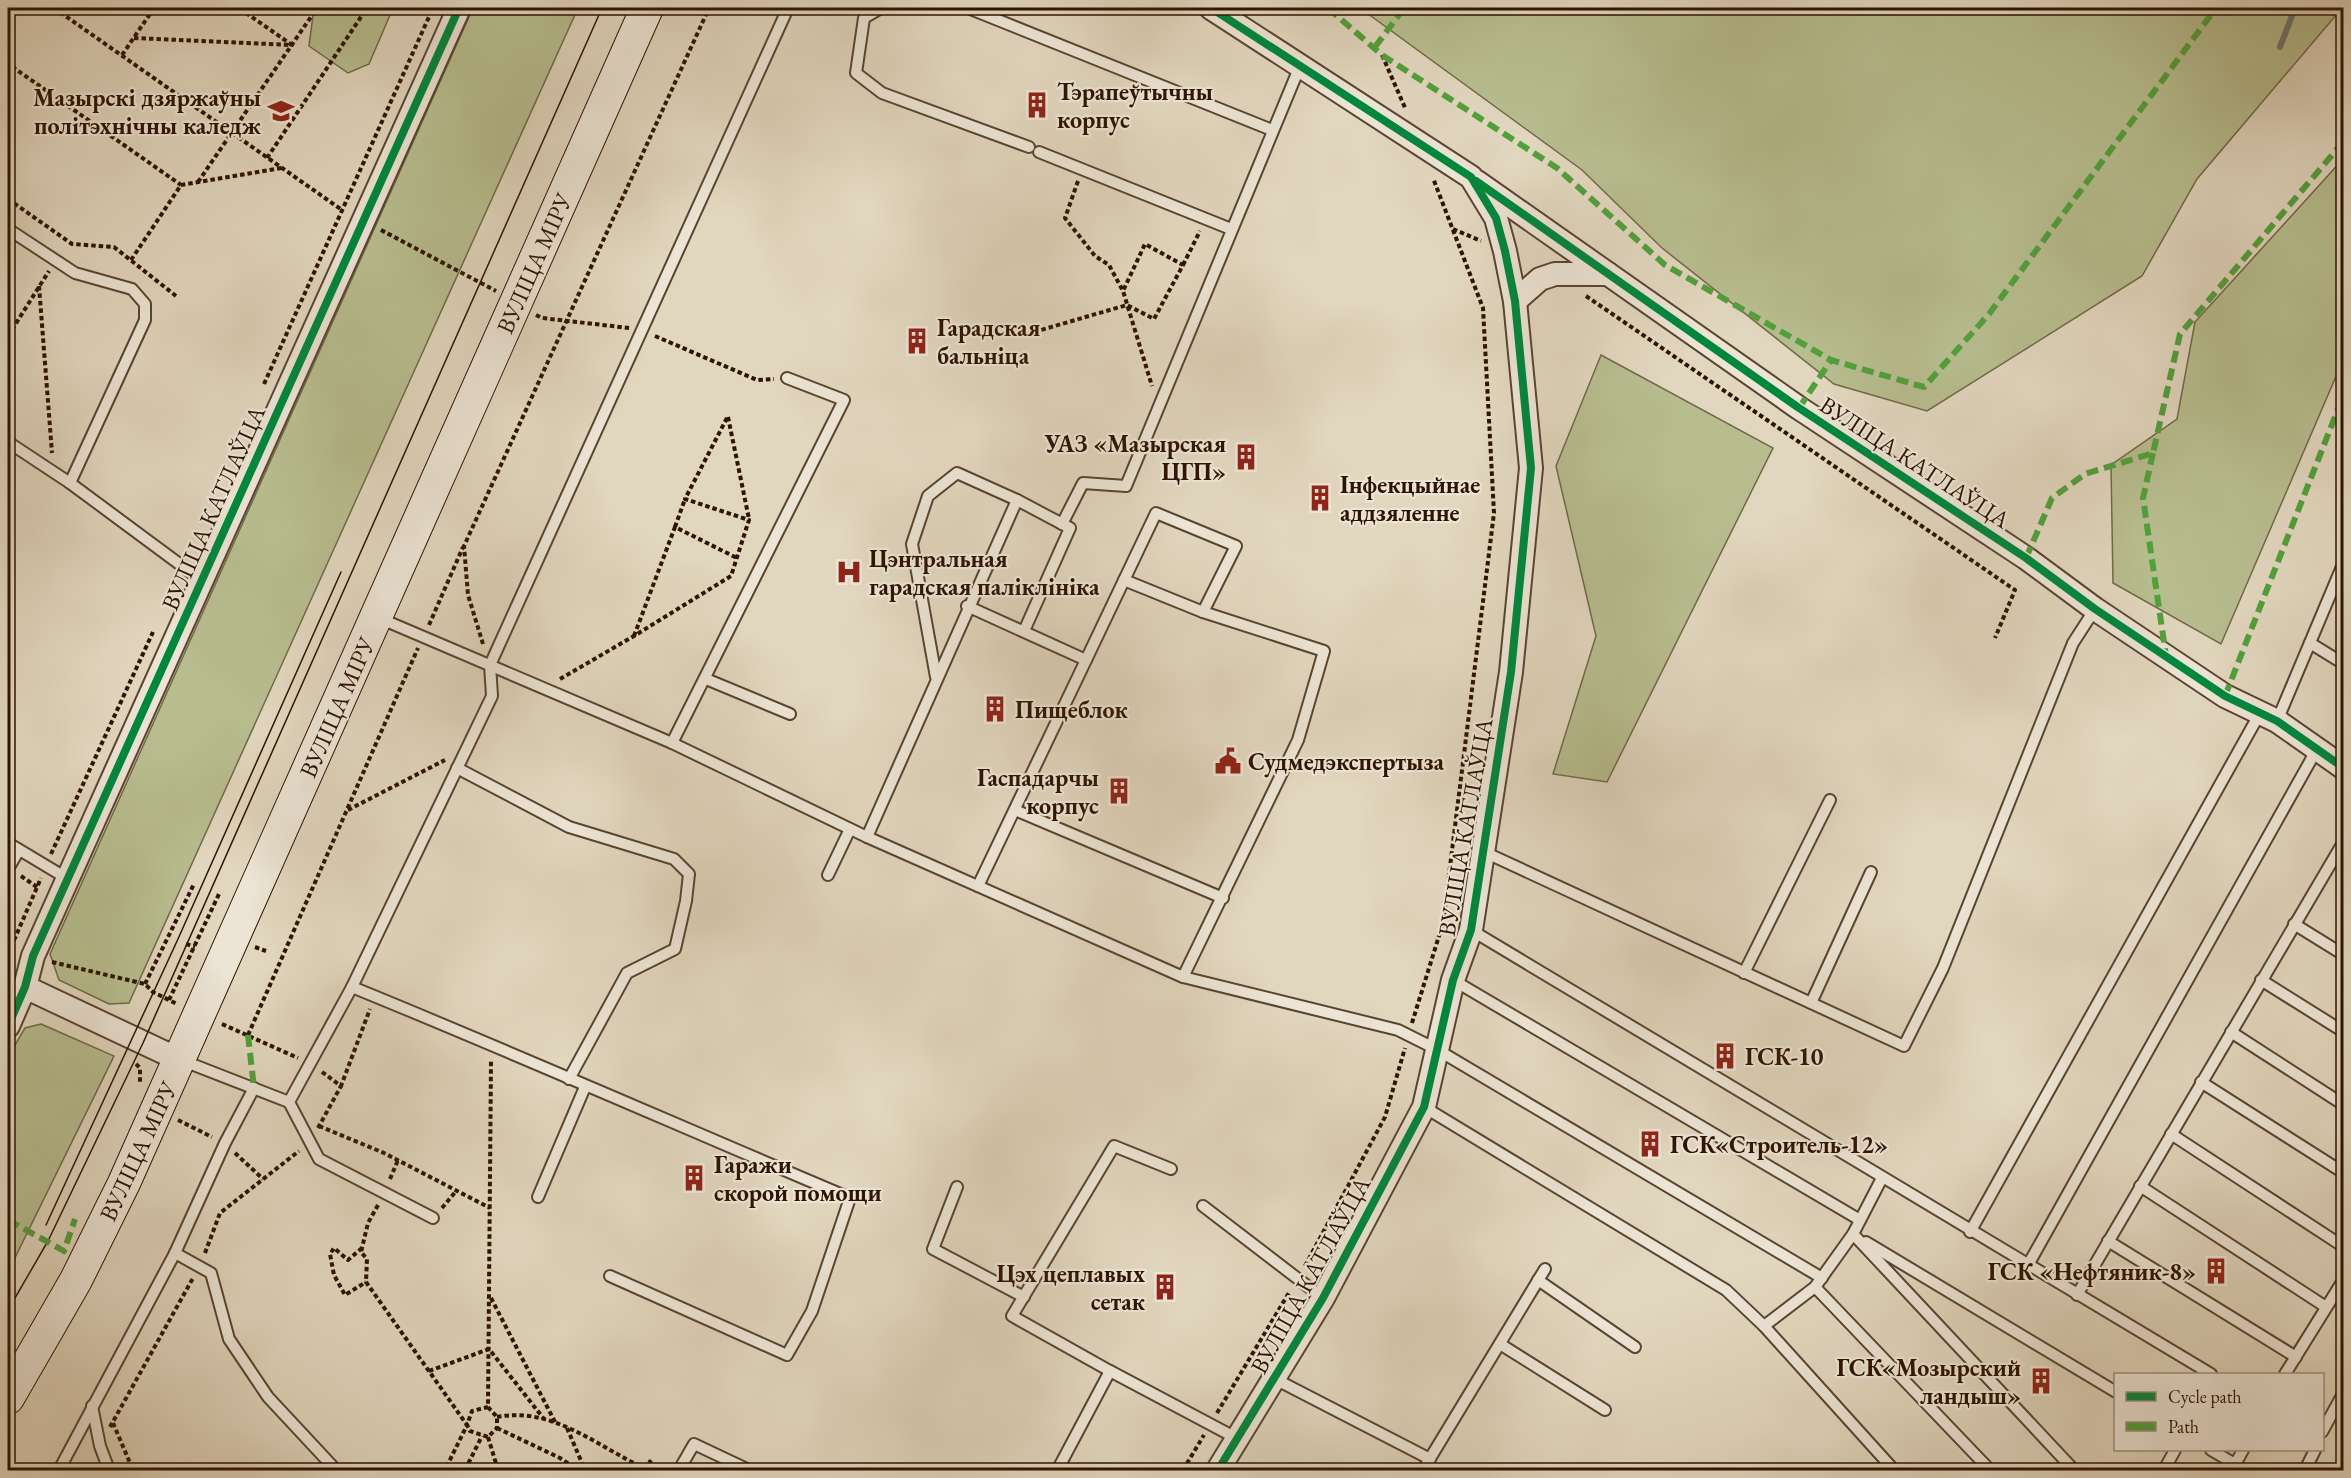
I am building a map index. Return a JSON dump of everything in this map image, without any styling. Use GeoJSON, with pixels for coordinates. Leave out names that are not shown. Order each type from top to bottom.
{"type":"FeatureCollection","features":[{"type":"Feature","properties":{"kind":"main road","name":"ВУЛІЦА МІРУ"},"geometry":{"type":"LineString","coordinates":[[8,1398],[76,1280],[158,1110],[647,8]]}},
{"type":"Feature","properties":{"kind":"street","name":"ВУЛІЦА КАТЛАЎЦА"},"geometry":{"type":"LineString","coordinates":[[8,1026],[25,987],[33,956],[459,8]]}},
{"type":"Feature","properties":{"kind":"street","name":"ВУЛІЦА КАТЛАЎЦА"},"geometry":{"type":"LineString","coordinates":[[1211,8],[1471,177],[1798,408],[2026,558],[2095,609],[2225,696],[2269,717],[2343,768]]}},
{"type":"Feature","properties":{"kind":"street","name":"ВУЛІЦА КАТЛАЎЦА"},"geometry":{"type":"LineString","coordinates":[[1218,1470],[1323,1298],[1424,1107],[1453,980],[1471,930],[1511,672],[1530,468],[1515,301],[1496,218],[1471,177]]}},
{"type":"Feature","properties":{"kind":"street"},"geometry":{"type":"LineString","coordinates":[[1515,301],[1540,279],[1555,274],[1608,274]]}},
{"type":"Feature","properties":{"kind":"street"},"geometry":{"type":"LineString","coordinates":[[25,987],[180,1060]]}},
{"type":"Feature","properties":{"kind":"lane"},"geometry":{"type":"LineString","coordinates":[[289,1102],[352,987],[492,696],[490,665],[788,8]]}},
{"type":"Feature","properties":{"kind":"lane"},"geometry":{"type":"LineString","coordinates":[[881,8],[864,18],[856,73],[882,93],[1029,147]]}},
{"type":"Feature","properties":{"kind":"lane"},"geometry":{"type":"LineString","coordinates":[[968,8],[1272,130]]}},
{"type":"Feature","properties":{"kind":"lane"},"geometry":{"type":"LineString","coordinates":[[1062,524],[1083,483],[1126,486],[1300,66]]}},
{"type":"Feature","properties":{"kind":"lane"},"geometry":{"type":"LineString","coordinates":[[1039,152],[1231,229]]}},
{"type":"Feature","properties":{"kind":"lane"},"geometry":{"type":"LineString","coordinates":[[8,229],[75,273],[132,289],[145,304],[145,320],[69,483]]}},
{"type":"Feature","properties":{"kind":"lane"},"geometry":{"type":"LineString","coordinates":[[672,743],[844,400],[787,378]]}},
{"type":"Feature","properties":{"kind":"lane"},"geometry":{"type":"LineString","coordinates":[[8,442],[69,483],[201,580]]}},
{"type":"Feature","properties":{"kind":"lane"},"geometry":{"type":"LineString","coordinates":[[936,678],[912,544],[928,496],[957,473],[1017,500],[1070,528],[1024,631]]}},
{"type":"Feature","properties":{"kind":"lane"},"geometry":{"type":"LineString","coordinates":[[867,837],[967,606],[1017,500]]}},
{"type":"Feature","properties":{"kind":"lane"},"geometry":{"type":"LineString","coordinates":[[978,886],[1156,513],[1236,546],[1203,612]]}},
{"type":"Feature","properties":{"kind":"lane"},"geometry":{"type":"LineString","coordinates":[[1970,1232],[2269,717],[2310,643],[2339,584],[2343,562]]}},
{"type":"Feature","properties":{"kind":"lane"},"geometry":{"type":"LineString","coordinates":[[1124,580],[1203,612],[1324,651],[1298,740],[1183,977]]}},
{"type":"Feature","properties":{"kind":"lane"},"geometry":{"type":"LineString","coordinates":[[967,606],[1086,660]]}},
{"type":"Feature","properties":{"kind":"lane"},"geometry":{"type":"LineString","coordinates":[[1482,850],[1904,1046],[1943,968],[2073,643],[2095,609]]}},
{"type":"Feature","properties":{"kind":"lane"},"geometry":{"type":"LineString","coordinates":[[376,617],[672,743],[867,837],[1183,977],[1398,1030],[1436,1049],[1822,1278]]}},
{"type":"Feature","properties":{"kind":"lane"},"geometry":{"type":"LineString","coordinates":[[2310,643],[2343,664]]}},
{"type":"Feature","properties":{"kind":"lane"},"geometry":{"type":"LineString","coordinates":[[706,679],[790,714]]}},
{"type":"Feature","properties":{"kind":"lane"},"geometry":{"type":"LineString","coordinates":[[2028,1265],[2317,749]]}},
{"type":"Feature","properties":{"kind":"lane"},"geometry":{"type":"LineString","coordinates":[[457,768],[569,827],[674,859],[689,874],[686,901],[675,949],[627,974],[569,1079]]}},
{"type":"Feature","properties":{"kind":"lane"},"geometry":{"type":"LineString","coordinates":[[1744,973],[1830,800]]}},
{"type":"Feature","properties":{"kind":"lane"},"geometry":{"type":"LineString","coordinates":[[1014,810],[1223,898]]}},
{"type":"Feature","properties":{"kind":"lane"},"geometry":{"type":"LineString","coordinates":[[828,875],[850,829]]}},
{"type":"Feature","properties":{"kind":"lane"},"geometry":{"type":"LineString","coordinates":[[2077,1295],[2294,924],[2340,856],[2343,841]]}},
{"type":"Feature","properties":{"kind":"lane"},"geometry":{"type":"LineString","coordinates":[[8,843],[45,868],[68,879]]}},
{"type":"Feature","properties":{"kind":"lane"},"geometry":{"type":"LineString","coordinates":[[8,869],[19,850]]}},
{"type":"Feature","properties":{"kind":"lane"},"geometry":{"type":"LineString","coordinates":[[1811,1004],[1871,872]]}},
{"type":"Feature","properties":{"kind":"lane"},"geometry":{"type":"LineString","coordinates":[[2294,924],[2343,955]]}},
{"type":"Feature","properties":{"kind":"lane"},"geometry":{"type":"LineString","coordinates":[[1471,930],[1970,1232],[2209,1373]]}},
{"type":"Feature","properties":{"kind":"lane"},"geometry":{"type":"LineString","coordinates":[[1453,980],[1860,1220]]}},
{"type":"Feature","properties":{"kind":"lane"},"geometry":{"type":"LineString","coordinates":[[2261,980],[2343,1032]]}},
{"type":"Feature","properties":{"kind":"lane"},"geometry":{"type":"LineString","coordinates":[[352,987],[492,1044],[585,1087],[850,1198],[812,1311],[787,1354],[610,1276]]}},
{"type":"Feature","properties":{"kind":"lane"},"geometry":{"type":"LineString","coordinates":[[2231,1032],[2343,1105]]}},
{"type":"Feature","properties":{"kind":"lane"},"geometry":{"type":"LineString","coordinates":[[180,1060],[289,1102],[319,1159],[433,1218]]}},
{"type":"Feature","properties":{"kind":"lane"},"geometry":{"type":"LineString","coordinates":[[2201,1082],[2343,1173]]}},
{"type":"Feature","properties":{"kind":"lane"},"geometry":{"type":"LineString","coordinates":[[538,1197],[585,1087]]}},
{"type":"Feature","properties":{"kind":"lane"},"geometry":{"type":"LineString","coordinates":[[59,1470],[175,1253],[225,1143],[254,1088]]}},
{"type":"Feature","properties":{"kind":"lane"},"geometry":{"type":"LineString","coordinates":[[1424,1107],[1726,1290],[1764,1326],[1894,1470]]}},
{"type":"Feature","properties":{"kind":"lane"},"geometry":{"type":"LineString","coordinates":[[2171,1134],[2343,1247]]}},
{"type":"Feature","properties":{"kind":"lane"},"geometry":{"type":"LineString","coordinates":[[1171,1169],[1114,1146],[1012,1316],[1238,1440]]}},
{"type":"Feature","properties":{"kind":"lane"},"geometry":{"type":"LineString","coordinates":[[1764,1326],[1815,1287],[1852,1234],[1882,1178]]}},
{"type":"Feature","properties":{"kind":"lane"},"geometry":{"type":"LineString","coordinates":[[957,1186],[933,1249],[1024,1297]]}},
{"type":"Feature","properties":{"kind":"lane"},"geometry":{"type":"LineString","coordinates":[[2140,1186],[2326,1307]]}},
{"type":"Feature","properties":{"kind":"lane"},"geometry":{"type":"LineString","coordinates":[[1203,1206],[1323,1298]]}},
{"type":"Feature","properties":{"kind":"lane"},"geometry":{"type":"LineString","coordinates":[[1852,1234],[2114,1391]]}},
{"type":"Feature","properties":{"kind":"lane"},"geometry":{"type":"LineString","coordinates":[[1852,1234],[2074,1470]]}},
{"type":"Feature","properties":{"kind":"lane"},"geometry":{"type":"LineString","coordinates":[[2108,1241],[2296,1357]]}},
{"type":"Feature","properties":{"kind":"lane"},"geometry":{"type":"LineString","coordinates":[[175,1253],[211,1273],[229,1339],[268,1397],[336,1470]]}},
{"type":"Feature","properties":{"kind":"lane"},"geometry":{"type":"LineString","coordinates":[[1423,1470],[1545,1269]]}},
{"type":"Feature","properties":{"kind":"lane"},"geometry":{"type":"LineString","coordinates":[[2286,1373],[2343,1279]]}},
{"type":"Feature","properties":{"kind":"lane"},"geometry":{"type":"LineString","coordinates":[[1538,1280],[1635,1347]]}},
{"type":"Feature","properties":{"kind":"lane"},"geometry":{"type":"LineString","coordinates":[[1815,1287],[1990,1470]]}},
{"type":"Feature","properties":{"kind":"lane"},"geometry":{"type":"LineString","coordinates":[[1500,1344],[1605,1410]]}},
{"type":"Feature","properties":{"kind":"lane"},"geometry":{"type":"LineString","coordinates":[[1059,1467],[1110,1371]]}},
{"type":"Feature","properties":{"kind":"lane"},"geometry":{"type":"LineString","coordinates":[[1275,1379],[1430,1459]]}},
{"type":"Feature","properties":{"kind":"lane"},"geometry":{"type":"LineString","coordinates":[[2324,1429],[2340,1404],[2343,1392]]}},
{"type":"Feature","properties":{"kind":"lane"},"geometry":{"type":"LineString","coordinates":[[92,1406],[100,1446],[109,1470]]}},
{"type":"Feature","properties":{"kind":"lane"},"geometry":{"type":"LineString","coordinates":[[679,1470],[694,1443],[749,1470]]}},
{"type":"Feature","properties":{"kind":"lane"},"geometry":{"type":"LineString","coordinates":[[2164,1470],[2174,1451]]}},
{"type":"Feature","properties":{"kind":"lane"},"geometry":{"type":"LineString","coordinates":[[2214,1451],[2234,1467],[2242,1451]]}},
{"type":"Feature","properties":{"kind":"lane"},"geometry":{"type":"LineString","coordinates":[[2314,1451],[2307,1468],[2319,1470]]}},
{"type":"Feature","properties":{"kind":"path"},"geometry":{"type":"LineString","coordinates":[[54,8],[342,210],[542,318],[642,329],[676,347],[757,380],[787,378]]}},
{"type":"Feature","properties":{"kind":"path"},"geometry":{"type":"LineString","coordinates":[[122,56],[154,8]]}},
{"type":"Feature","properties":{"kind":"path"},"geometry":{"type":"LineString","coordinates":[[239,8],[292,45]]}},
{"type":"Feature","properties":{"kind":"path"},"geometry":{"type":"LineString","coordinates":[[198,182],[317,8]]}},
{"type":"Feature","properties":{"kind":"path"},"geometry":{"type":"LineString","coordinates":[[267,158],[367,8]]}},
{"type":"Feature","properties":{"kind":"path"},"geometry":{"type":"LineString","coordinates":[[260,394],[433,8]]}},
{"type":"Feature","properties":{"kind":"path"},"geometry":{"type":"LineString","coordinates":[[248,1035],[464,546],[709,8]]}},
{"type":"Feature","properties":{"kind":"path"},"geometry":{"type":"LineString","coordinates":[[134,38],[292,45]]}},
{"type":"Feature","properties":{"kind":"path"},"geometry":{"type":"LineString","coordinates":[[8,44],[14,68],[181,185],[282,168]]}},
{"type":"Feature","properties":{"kind":"path"},"geometry":{"type":"LineString","coordinates":[[1183,1470],[1298,1279],[1385,1117],[1443,922],[1494,513],[1483,309],[1421,144],[1382,55]]}},
{"type":"Feature","properties":{"kind":"path"},"geometry":{"type":"LineString","coordinates":[[8,69],[14,68]]}},
{"type":"Feature","properties":{"kind":"path"},"geometry":{"type":"LineString","coordinates":[[1082,171],[1065,218],[1095,256],[1109,265],[1122,291],[1158,407]]}},
{"type":"Feature","properties":{"kind":"path"},"geometry":{"type":"LineString","coordinates":[[130,260],[181,185]]}},
{"type":"Feature","properties":{"kind":"path"},"geometry":{"type":"LineString","coordinates":[[8,199],[72,244],[114,247],[176,296]]}},
{"type":"Feature","properties":{"kind":"path"},"geometry":{"type":"LineString","coordinates":[[1027,334],[1127,305],[1154,319],[1206,220]]}},
{"type":"Feature","properties":{"kind":"path"},"geometry":{"type":"LineString","coordinates":[[1453,229],[1504,251]]}},
{"type":"Feature","properties":{"kind":"path"},"geometry":{"type":"LineString","coordinates":[[8,336],[55,262],[72,244]]}},
{"type":"Feature","properties":{"kind":"path"},"geometry":{"type":"LineString","coordinates":[[1122,291],[1145,244],[1183,265]]}},
{"type":"Feature","properties":{"kind":"path"},"geometry":{"type":"LineString","coordinates":[[1555,274],[2015,590],[1995,638]]}},
{"type":"Feature","properties":{"kind":"path"},"geometry":{"type":"LineString","coordinates":[[39,286],[53,472]]}},
{"type":"Feature","properties":{"kind":"path"},"geometry":{"type":"LineString","coordinates":[[542,689],[634,636],[731,576],[749,520],[728,416],[685,499],[634,636]]}},
{"type":"Feature","properties":{"kind":"path"},"geometry":{"type":"LineString","coordinates":[[685,499],[749,520]]}},
{"type":"Feature","properties":{"kind":"path"},"geometry":{"type":"LineString","coordinates":[[675,527],[737,558]]}},
{"type":"Feature","properties":{"kind":"path"},"geometry":{"type":"LineString","coordinates":[[464,546],[468,595],[490,665]]}},
{"type":"Feature","properties":{"kind":"path"},"geometry":{"type":"LineString","coordinates":[[8,954],[153,631]]}},
{"type":"Feature","properties":{"kind":"path"},"geometry":{"type":"LineString","coordinates":[[347,810],[466,749]]}},
{"type":"Feature","properties":{"kind":"path"},"geometry":{"type":"LineString","coordinates":[[145,984],[171,936],[194,884]]}},
{"type":"Feature","properties":{"kind":"path"},"geometry":{"type":"LineString","coordinates":[[169,1000],[219,894]]}},
{"type":"Feature","properties":{"kind":"path"},"geometry":{"type":"LineString","coordinates":[[171,936],[178,939]]}},
{"type":"Feature","properties":{"kind":"path"},"geometry":{"type":"LineString","coordinates":[[186,944],[195,947]]}},
{"type":"Feature","properties":{"kind":"path"},"geometry":{"type":"LineString","coordinates":[[11,945],[33,956],[145,984],[153,992],[169,1000],[311,1064],[341,1086],[375,997]]}},
{"type":"Feature","properties":{"kind":"path"},"geometry":{"type":"LineString","coordinates":[[488,1437],[497,1428],[497,1417],[488,1407],[492,1044]]}},
{"type":"Feature","properties":{"kind":"path"},"geometry":{"type":"LineString","coordinates":[[134,1061],[140,1068],[140,1084],[133,1099],[225,1143],[263,1179]]}},
{"type":"Feature","properties":{"kind":"path"},"geometry":{"type":"LineString","coordinates":[[319,1126],[398,1160],[490,1208]]}},
{"type":"Feature","properties":{"kind":"path"},"geometry":{"type":"LineString","coordinates":[[398,1160],[368,1223],[361,1252],[367,1258],[366,1282],[470,1431],[488,1437]]}},
{"type":"Feature","properties":{"kind":"path"},"geometry":{"type":"LineString","coordinates":[[433,1218],[457,1190]]}},
{"type":"Feature","properties":{"kind":"path"},"geometry":{"type":"LineString","coordinates":[[362,1248],[348,1260],[334,1248],[330,1254],[334,1275],[345,1295],[366,1282]]}},
{"type":"Feature","properties":{"kind":"path"},"geometry":{"type":"LineString","coordinates":[[489,1296],[555,1423]]}},
{"type":"Feature","properties":{"kind":"path"},"geometry":{"type":"LineString","coordinates":[[429,1371],[489,1349]]}},
{"type":"Feature","properties":{"kind":"path"},"geometry":{"type":"LineString","coordinates":[[489,1349],[544,1419]]}},
{"type":"Feature","properties":{"kind":"path"},"geometry":{"type":"LineString","coordinates":[[444,1470],[472,1411],[488,1407]]}},
{"type":"Feature","properties":{"kind":"path"},"geometry":{"type":"LineString","coordinates":[[497,1417],[517,1413],[567,1427],[646,1470],[651,1460]]}},
{"type":"Feature","properties":{"kind":"path"},"geometry":{"type":"LineString","coordinates":[[113,1423],[133,1470]]}},
{"type":"Feature","properties":{"kind":"path"},"geometry":{"type":"LineString","coordinates":[[567,1427],[585,1470]]}},
{"type":"Feature","properties":{"kind":"path"},"geometry":{"type":"LineString","coordinates":[[497,1428],[561,1458],[578,1470]]}},
{"type":"Feature","properties":{"kind":"path"},"geometry":{"type":"LineString","coordinates":[[465,1470],[482,1436]]}},
{"type":"Feature","properties":{"kind":"path"},"geometry":{"type":"LineString","coordinates":[[488,1437],[498,1470]]}},
{"type":"Feature","properties":{"kind":"green space"},"geometry":{"type":"Polygon","coordinates":[[[319,8],[393,8],[369,64],[348,73],[309,46],[313,15],[319,8]]]}},
{"type":"Feature","properties":{"kind":"green space"},"geometry":{"type":"Polygon","coordinates":[[[473,8],[578,8],[129,1003],[109,1004],[59,980],[50,954],[473,8]]]}},
{"type":"Feature","properties":{"kind":"green space"},"geometry":{"type":"Polygon","coordinates":[[[1360,8],[2342,8],[2197,179],[2142,276],[1927,411],[1834,384],[1662,248],[1582,170],[1360,8]]]}},
{"type":"Feature","properties":{"kind":"green space"},"geometry":{"type":"Polygon","coordinates":[[[2343,159],[2343,360],[2221,644],[2113,583],[2111,465],[2177,419],[2195,322],[2343,159]]]}},
{"type":"Feature","properties":{"kind":"green space"},"geometry":{"type":"Polygon","coordinates":[[[1601,355],[1773,448],[1607,782],[1553,774],[1596,636],[1556,466],[1601,355]]]}},
{"type":"Feature","properties":{"kind":"green space"},"geometry":{"type":"Polygon","coordinates":[[[41,1024],[114,1056],[8,1272],[8,1057],[25,1028],[41,1024]]]}},
{"type":"Feature","properties":{"kind":"waterway"},"geometry":{"type":"LineString","coordinates":[[2280,47],[2295,8]]}},
{"type":"Feature","properties":{"kind":"tram line"},"geometry":{"type":"LineString","coordinates":[[8,1310],[48,1241],[143,1043],[602,8]]}},
{"type":"Feature","properties":{"kind":"tram line"},"geometry":{"type":"LineString","coordinates":[[46,1225],[178,939],[341,572]]}},
{"type":"Feature","properties":{"kind":"marked path"},"geometry":{"type":"LineString","coordinates":[[1328,8],[1382,55],[1557,168],[1665,265],[1831,360]]}},
{"type":"Feature","properties":{"kind":"marked path"},"geometry":{"type":"LineString","coordinates":[[1375,47],[1404,8]]}},
{"type":"Feature","properties":{"kind":"marked path"},"geometry":{"type":"LineString","coordinates":[[1799,408],[1831,360],[1924,387],[1989,314],[2216,8]]}},
{"type":"Feature","properties":{"kind":"marked path"},"geometry":{"type":"LineString","coordinates":[[2026,558],[2052,498],[2085,474],[2153,453],[2180,334],[2344,141]]}},
{"type":"Feature","properties":{"kind":"marked path"},"geometry":{"type":"LineString","coordinates":[[2225,696],[2344,394]]}},
{"type":"Feature","properties":{"kind":"marked path"},"geometry":{"type":"LineString","coordinates":[[2153,453],[2143,498],[2166,656]]}},
{"type":"Feature","properties":{"kind":"marked path"},"geometry":{"type":"LineString","coordinates":[[248,1035],[254,1088]]}},
{"type":"Feature","properties":{"kind":"marked path"},"geometry":{"type":"LineString","coordinates":[[8,1220],[64,1251],[75,1219]]}},
{"type":"Feature","properties":{"kind":"cycle path"},"geometry":{"type":"LineString","coordinates":[[8,1026],[25,987],[33,956],[459,8]]}},
{"type":"Feature","properties":{"kind":"cycle path"},"geometry":{"type":"LineString","coordinates":[[1211,8],[1471,177],[1496,218],[1505,251],[1515,301],[1531,468],[1511,672],[1471,930],[1453,980],[1424,1107],[1323,1298],[1218,1470]]}},
{"type":"Feature","properties":{"kind":"cycle path"},"geometry":{"type":"LineString","coordinates":[[1476,181],[1799,408],[2026,558],[2095,609],[2225,696],[2277,721],[2344,768]]}},
{"type":"Feature","properties":{"kind":"place","name":"Тэрапеўтычны корпус"},"geometry":{"type":"Point","coordinates":[1037,105]}},
{"type":"Feature","properties":{"kind":"place","name":"Мазырскі дзяржаўны політэхнічны каледж"},"geometry":{"type":"Point","coordinates":[281,111]}},
{"type":"Feature","properties":{"kind":"place","name":"Гарадская бальніца"},"geometry":{"type":"Point","coordinates":[917,341]}},
{"type":"Feature","properties":{"kind":"place","name":"УАЗ «Мазырская ЦГП»"},"geometry":{"type":"Point","coordinates":[1246,457]}},
{"type":"Feature","properties":{"kind":"place","name":"Інфекцыйнае аддзяленне"},"geometry":{"type":"Point","coordinates":[1320,498]}},
{"type":"Feature","properties":{"kind":"place","name":"Цэнтральная гарадская паліклініка"},"geometry":{"type":"Point","coordinates":[849,572]}},
{"type":"Feature","properties":{"kind":"place","name":"Пищеблок"},"geometry":{"type":"Point","coordinates":[995,709]}},
{"type":"Feature","properties":{"kind":"place","name":"Судмедэкспертыза"},"geometry":{"type":"Point","coordinates":[1228,761]}},
{"type":"Feature","properties":{"kind":"place","name":"Гаспадарчы корпус"},"geometry":{"type":"Point","coordinates":[1119,791]}},
{"type":"Feature","properties":{"kind":"place","name":"ГСК-10"},"geometry":{"type":"Point","coordinates":[1725,1056]}},
{"type":"Feature","properties":{"kind":"place","name":"ГСК«Строитель-12»"},"geometry":{"type":"Point","coordinates":[1650,1144]}},
{"type":"Feature","properties":{"kind":"place","name":"Гаражи скорой помощи"},"geometry":{"type":"Point","coordinates":[694,1178]}},
{"type":"Feature","properties":{"kind":"place","name":"ГСК «Нефтяник-8»"},"geometry":{"type":"Point","coordinates":[2216,1271]}},
{"type":"Feature","properties":{"kind":"place","name":"Цэх цеплавых сетак"},"geometry":{"type":"Point","coordinates":[1165,1287]}},
{"type":"Feature","properties":{"kind":"place","name":"ГСК«Мозырский ландыш»"},"geometry":{"type":"Point","coordinates":[2041,1381]}}]}
